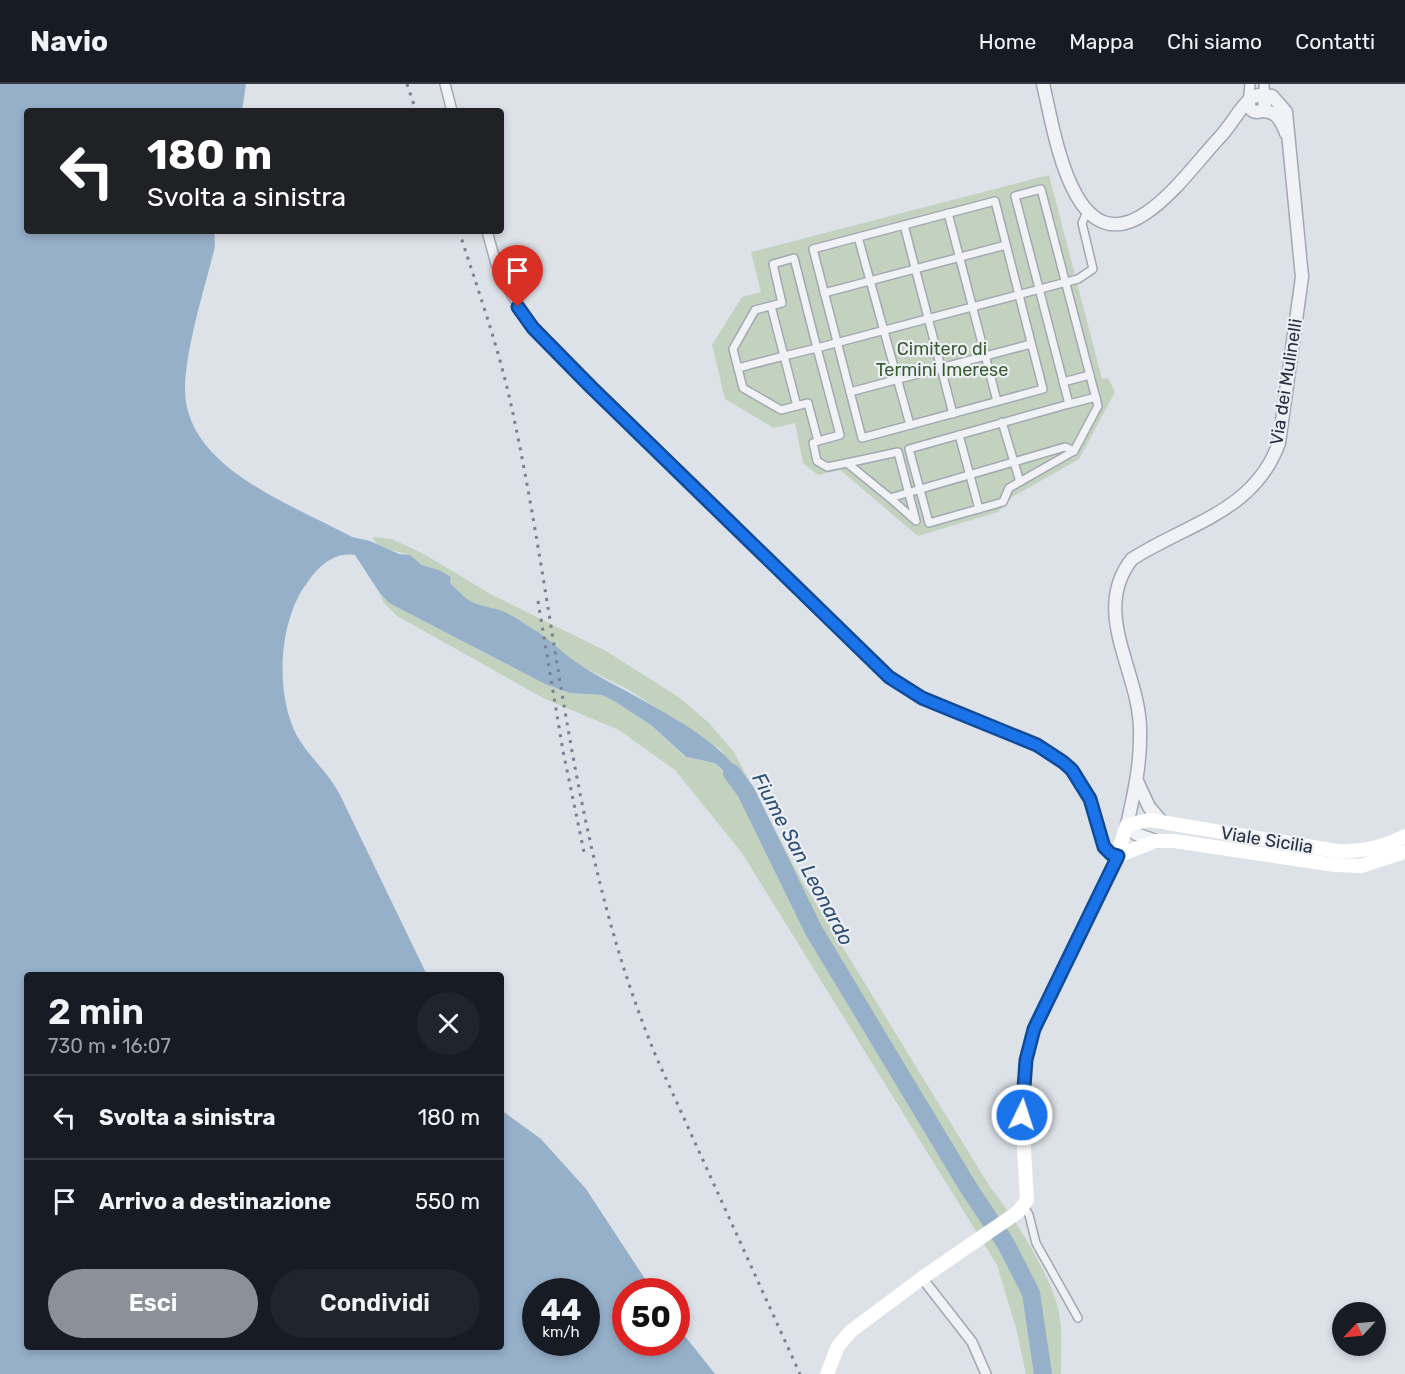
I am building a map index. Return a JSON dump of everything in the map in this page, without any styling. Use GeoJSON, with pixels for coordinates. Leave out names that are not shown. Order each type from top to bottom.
{"type":"FeatureCollection","features":[{"type":"Feature","properties":{"kind":"main road","name":"Viale Sicilia"},"geometry":{"type":"LineString","coordinates":[[1127,825],[1149,820],[1337,851],[1360,852],[1383,846],[1405,836]]}},
{"type":"Feature","properties":{"kind":"main road"},"geometry":{"type":"LineString","coordinates":[[827,1374],[838,1346],[851,1331],[1021,1209],[1029,1192],[1022,1115],[1026,1060],[1031,1040],[1047,1000],[1118,856],[1127,825]]}},
{"type":"Feature","properties":{"kind":"main road"},"geometry":{"type":"LineString","coordinates":[[1118,856],[1156,841]]}},
{"type":"Feature","properties":{"kind":"main road","name":"Viale Sicilia"},"geometry":{"type":"LineString","coordinates":[[1156,841],[1335,865],[1361,866],[1405,852]]}},
{"type":"Feature","properties":{"kind":"street"},"geometry":{"type":"LineString","coordinates":[[445,84],[451,108]]}},
{"type":"Feature","properties":{"kind":"street"},"geometry":{"type":"LineString","coordinates":[[1043,84],[1060,155],[1072,185],[1087,212],[1099,220],[1120,224],[1146,213],[1164,199],[1226,131],[1257,101]]}},
{"type":"Feature","properties":{"kind":"street"},"geometry":{"type":"LineString","coordinates":[[1250,84],[1257,101],[1279,118],[1290,143]]}},
{"type":"Feature","properties":{"kind":"street","name":"Via dei Mulinelli"},"geometry":{"type":"LineString","coordinates":[[1127,825],[1137,781],[1140,729],[1137,702],[1116,631],[1117,587],[1124,570],[1132,559],[1226,510],[1261,478],[1273,459],[1279,443],[1302,277],[1286,112],[1276,98],[1257,101]]}},
{"type":"Feature","properties":{"kind":"street"},"geometry":{"type":"LineString","coordinates":[[1069,404],[1015,196],[1041,189],[1065,283],[1096,397],[1098,405],[1074,451],[1009,488],[1003,502],[929,522],[909,449],[1096,397]]}},
{"type":"Feature","properties":{"kind":"street"},"geometry":{"type":"LineString","coordinates":[[994,201],[1043,389],[862,438],[813,249],[904,225],[994,201]]}},
{"type":"Feature","properties":{"kind":"street"},"geometry":{"type":"LineString","coordinates":[[738,368],[1078,279],[1093,269],[1082,223],[1087,212]]}},
{"type":"Feature","properties":{"kind":"street"},"geometry":{"type":"LineString","coordinates":[[948,213],[997,402]]}},
{"type":"Feature","properties":{"kind":"street"},"geometry":{"type":"LineString","coordinates":[[904,225],[953,414]]}},
{"type":"Feature","properties":{"kind":"street"},"geometry":{"type":"LineString","coordinates":[[488,234],[496,264],[518,307],[533,328],[591,387],[889,677],[922,698],[1028,741],[1072,770],[1090,799],[1104,847],[1111,854],[1118,856]]}},
{"type":"Feature","properties":{"kind":"street"},"geometry":{"type":"LineString","coordinates":[[858,237],[910,425]]}},
{"type":"Feature","properties":{"kind":"street"},"geometry":{"type":"LineString","coordinates":[[824,292],[1006,245]]}},
{"type":"Feature","properties":{"kind":"street"},"geometry":{"type":"LineString","coordinates":[[818,441],[808,403],[781,410],[743,388],[733,350],[755,310],[782,303],[773,264],[794,258],[840,435],[813,443],[817,461],[827,467],[898,452],[916,521],[848,463]]}},
{"type":"Feature","properties":{"kind":"street"},"geometry":{"type":"LineString","coordinates":[[771,306],[797,406]]}},
{"type":"Feature","properties":{"kind":"street"},"geometry":{"type":"LineString","coordinates":[[850,392],[1031,344]]}},
{"type":"Feature","properties":{"kind":"street"},"geometry":{"type":"LineString","coordinates":[[1063,382],[1090,375]]}},
{"type":"Feature","properties":{"kind":"street"},"geometry":{"type":"LineString","coordinates":[[1002,422],[1020,482]]}},
{"type":"Feature","properties":{"kind":"street"},"geometry":{"type":"LineString","coordinates":[[959,435],[979,509]]}},
{"type":"Feature","properties":{"kind":"street"},"geometry":{"type":"LineString","coordinates":[[890,498],[1065,447],[1074,451]]}},
{"type":"Feature","properties":{"kind":"street"},"geometry":{"type":"LineString","coordinates":[[1137,781],[1149,807],[1162,822]]}},
{"type":"Feature","properties":{"kind":"street"},"geometry":{"type":"LineString","coordinates":[[1127,825],[1136,834],[1156,841]]}},
{"type":"Feature","properties":{"kind":"street"},"geometry":{"type":"LineString","coordinates":[[1021,1209],[1029,1215],[1036,1243],[1078,1318]]}},
{"type":"Feature","properties":{"kind":"street"},"geometry":{"type":"LineString","coordinates":[[922,1278],[972,1342],[986,1374]]}},
{"type":"Feature","properties":{"kind":"green space","name":"Cimitero di Termini Imerese"},"geometry":{"type":"Polygon","coordinates":[[[1049,175],[1102,379],[1108,378],[1115,392],[1079,459],[1012,497],[998,512],[918,536],[840,470],[818,475],[803,463],[795,423],[774,428],[725,399],[712,345],[742,297],[761,292],[751,252],[1049,175]]]}},
{"type":"Feature","properties":{"kind":"green space"},"geometry":{"type":"Polygon","coordinates":[[[372,537],[392,539],[424,554],[494,596],[606,651],[680,698],[709,723],[734,752],[802,881],[990,1187],[1010,1214],[1041,1265],[1059,1313],[1061,1374],[1026,1374],[1016,1328],[997,1265],[742,853],[675,770],[619,730],[545,699],[397,616],[384,603],[379,592],[389,603],[545,684],[570,693],[602,695],[614,701],[651,725],[685,757],[715,763],[737,787],[745,780],[720,749],[629,690],[576,663],[535,630],[498,610],[482,608],[465,599],[450,583],[451,577],[439,570],[422,565],[410,555],[379,547],[372,537]]]}},
{"type":"Feature","properties":{"kind":"water"},"geometry":{"type":"Polygon","coordinates":[[[0,84],[246,84],[242,108],[24,108],[24,234],[214,234],[215,246],[188,356],[185,390],[190,418],[203,442],[223,463],[274,497],[352,537],[370,541],[399,554],[410,555],[422,565],[439,570],[451,577],[450,583],[471,601],[501,610],[515,618],[576,662],[701,736],[723,754],[739,773],[746,792],[715,763],[686,757],[651,725],[614,701],[602,695],[570,693],[545,684],[389,603],[379,592],[355,555],[340,556],[327,562],[307,583],[290,617],[283,658],[285,700],[297,736],[340,795],[426,972],[24,972],[24,1350],[504,1350],[504,1112],[541,1139],[586,1189],[644,1278],[612,1278],[612,1356],[690,1356],[690,1342],[715,1374],[0,1374],[0,84]]]}},
{"type":"Feature","properties":{"kind":"waterway","name":"Fiume San Leonardo"},"geometry":{"type":"LineString","coordinates":[[732,773],[746,792],[814,931],[968,1187],[1006,1244],[1031,1293],[1043,1374]]}},
{"type":"Feature","properties":{"kind":"railway"},"geometry":{"type":"LineString","coordinates":[[407,84],[415,108]]}},
{"type":"Feature","properties":{"kind":"railway"},"geometry":{"type":"LineString","coordinates":[[460,234],[493,336],[510,400],[527,483],[585,818],[604,900],[628,981],[658,1061],[800,1374]]}},
{"type":"Feature","properties":{"kind":"railway"},"geometry":{"type":"LineString","coordinates":[[538,601],[563,751],[585,857]]}},
{"type":"Feature","properties":{"kind":"route"},"geometry":{"type":"LineString","coordinates":[[518,307],[533,328],[591,387],[889,677],[922,698],[1037,745],[1063,762],[1081,782],[1090,799],[1104,847],[1111,854],[1118,856],[1034,1029],[1026,1060],[1022,1115]]}}]}
